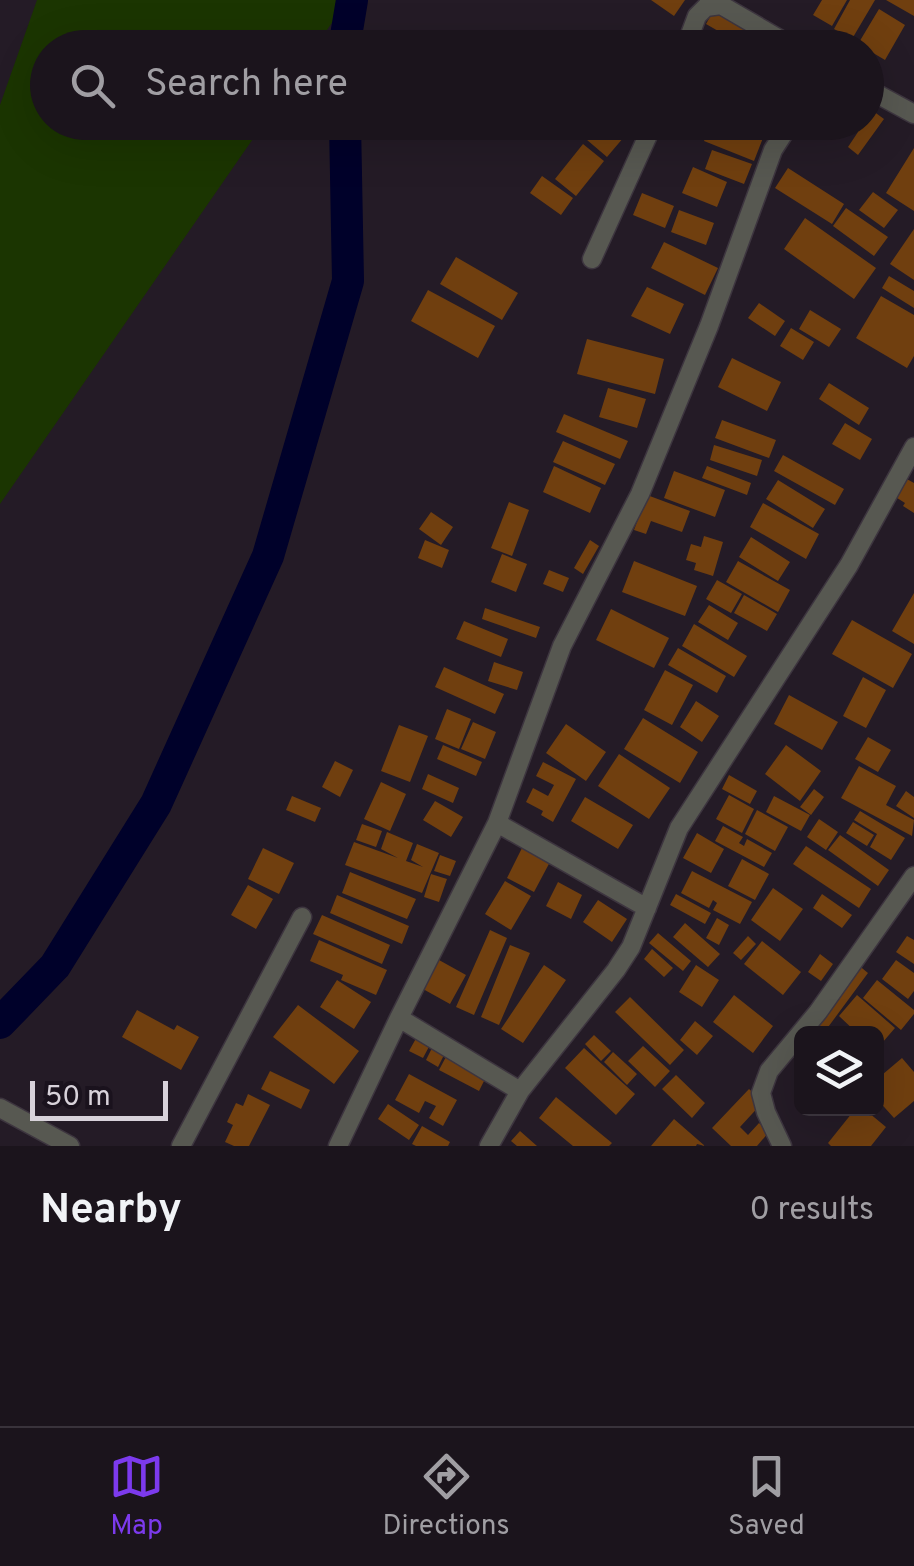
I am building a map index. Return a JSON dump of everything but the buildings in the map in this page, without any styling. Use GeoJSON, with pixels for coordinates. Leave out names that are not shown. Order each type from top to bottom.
{"type":"FeatureCollection","features":[{"type":"Feature","properties":{"kind":"street"},"geometry":{"type":"LineString","coordinates":[[692,30],[706,7],[721,5],[764,30]]}},
{"type":"Feature","properties":{"kind":"street"},"geometry":{"type":"LineString","coordinates":[[884,98],[914,114]]}},
{"type":"Feature","properties":{"kind":"street"},"geometry":{"type":"LineString","coordinates":[[592,259],[646,140]]}},
{"type":"Feature","properties":{"kind":"street"},"geometry":{"type":"LineString","coordinates":[[338,1146],[398,1018],[498,823],[562,646],[640,494],[780,140]]}},
{"type":"Feature","properties":{"kind":"street"},"geometry":{"type":"LineString","coordinates":[[490,1146],[520,1091],[631,947],[679,828],[848,565],[914,447]]}},
{"type":"Feature","properties":{"kind":"street"},"geometry":{"type":"LineString","coordinates":[[498,823],[647,908]]}},
{"type":"Feature","properties":{"kind":"street"},"geometry":{"type":"LineString","coordinates":[[782,1146],[760,1093],[769,1071],[818,1012],[914,876]]}},
{"type":"Feature","properties":{"kind":"street"},"geometry":{"type":"LineString","coordinates":[[181,1146],[302,917]]}},
{"type":"Feature","properties":{"kind":"street"},"geometry":{"type":"LineString","coordinates":[[398,1018],[520,1091]]}},
{"type":"Feature","properties":{"kind":"street"},"geometry":{"type":"LineString","coordinates":[[0,1108],[70,1146]]}},
{"type":"Feature","properties":{"kind":"green space"},"geometry":{"type":"Polygon","coordinates":[[[37,0],[348,0],[327,30],[30,30],[30,140],[252,140],[0,504],[0,105],[37,0]]]}},
{"type":"Feature","properties":{"kind":"waterway"},"geometry":{"type":"LineString","coordinates":[[347,30],[352,0]]}},
{"type":"Feature","properties":{"kind":"waterway"},"geometry":{"type":"LineString","coordinates":[[0,1023],[55,966],[156,804],[268,556],[348,281],[345,140]]}}]}
